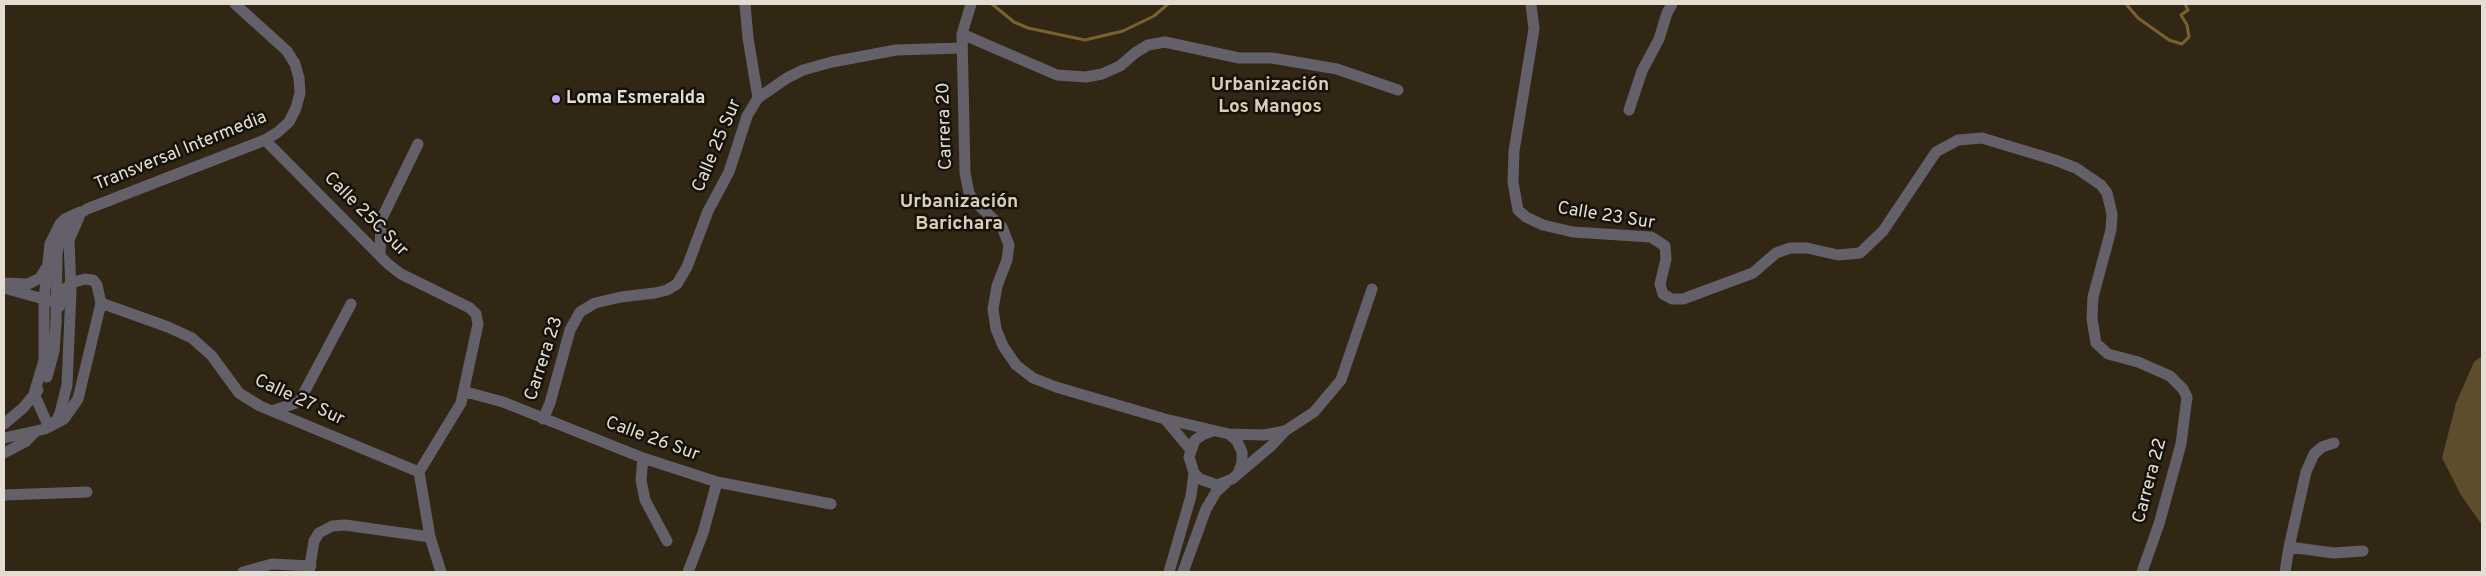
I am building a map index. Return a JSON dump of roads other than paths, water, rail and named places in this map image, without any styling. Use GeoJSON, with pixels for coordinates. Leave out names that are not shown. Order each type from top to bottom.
{"type":"FeatureCollection","features":[{"type":"Feature","properties":{"kind":"street","name":"Transversal Intermedia"},"geometry":{"type":"LineString","coordinates":[[49,427],[57,420],[67,384],[71,291],[69,240],[80,214],[265,140],[289,122],[296,108],[300,94],[299,78],[295,64],[288,51],[235,4]]}},
{"type":"Feature","properties":{"kind":"street"},"geometry":{"type":"LineString","coordinates":[[745,4],[748,38],[758,98]]}},
{"type":"Feature","properties":{"kind":"street","name":"Carrera 20"},"geometry":{"type":"LineString","coordinates":[[971,4],[962,34],[966,184],[975,202],[1002,227],[1009,244],[1007,260],[997,286],[993,309],[996,329],[1003,346],[1016,365],[1033,378],[1064,390],[1214,431]]}},
{"type":"Feature","properties":{"kind":"street","name":"Calle 23 Sur"},"geometry":{"type":"LineString","coordinates":[[1530,4],[1534,29],[1514,151],[1513,182],[1518,210],[1526,217],[1543,225],[1573,232],[1651,238],[1664,246],[1666,259],[1660,284],[1663,294],[1672,299],[1683,299],[1753,273],[1776,253],[1790,248],[1807,248],[1838,255],[1860,253],[1883,231],[1936,152],[1958,140],[1982,138],[2055,160],[2092,177],[2107,193],[2111,203],[2111,230],[2093,297],[2092,319],[2096,343],[2108,354],[2138,362],[2170,376],[2184,389],[2186,397]]}},
{"type":"Feature","properties":{"kind":"street"},"geometry":{"type":"LineString","coordinates":[[1629,110],[1642,71],[1659,40],[1667,13],[1672,4]]}},
{"type":"Feature","properties":{"kind":"street"},"geometry":{"type":"LineString","coordinates":[[962,34],[1041,70],[1069,77],[1086,77],[1112,70],[1148,45],[1165,42],[1238,58],[1272,58],[1337,69],[1398,90]]}},
{"type":"Feature","properties":{"kind":"street","name":"Calle 25 Sur"},"geometry":{"type":"LineString","coordinates":[[667,290],[677,284],[687,267],[708,211],[728,172],[747,116],[758,98],[773,86],[803,70],[832,62],[896,50],[962,48]]}},
{"type":"Feature","properties":{"kind":"street","name":"Calle 25C Sur"},"geometry":{"type":"LineString","coordinates":[[265,140],[400,274],[470,308],[476,314],[478,324],[466,392]]}},
{"type":"Feature","properties":{"kind":"street"},"geometry":{"type":"LineString","coordinates":[[380,255],[381,220],[418,144]]}},
{"type":"Feature","properties":{"kind":"street"},"geometry":{"type":"LineString","coordinates":[[49,427],[41,414],[34,394],[41,377],[44,360],[44,299],[50,244],[55,231],[65,219],[80,214]]}},
{"type":"Feature","properties":{"kind":"street"},"geometry":{"type":"LineString","coordinates":[[4,424],[34,394],[47,376],[54,351],[57,254],[60,237],[80,214]]}},
{"type":"Feature","properties":{"kind":"street"},"geometry":{"type":"LineString","coordinates":[[4,283],[23,284],[35,282],[44,272],[49,262]]}},
{"type":"Feature","properties":{"kind":"street"},"geometry":{"type":"LineString","coordinates":[[4,438],[49,427],[64,419],[78,399],[101,303],[100,290],[92,280],[85,278],[74,282],[63,293],[56,323]]}},
{"type":"Feature","properties":{"kind":"street"},"geometry":{"type":"LineString","coordinates":[[4,288],[59,303],[67,310],[69,330]]}},
{"type":"Feature","properties":{"kind":"street"},"geometry":{"type":"LineString","coordinates":[[1183,572],[1206,509],[1216,492],[1271,446],[1285,431],[1314,412],[1341,380],[1372,289]]}},
{"type":"Feature","properties":{"kind":"street","name":"Carrera 23"},"geometry":{"type":"LineString","coordinates":[[543,419],[550,403],[570,330],[580,312],[595,303],[667,290]]}},
{"type":"Feature","properties":{"kind":"street"},"geometry":{"type":"LineString","coordinates":[[44,299],[65,299],[71,291]]}},
{"type":"Feature","properties":{"kind":"street","name":"Calle 27 Sur"},"geometry":{"type":"LineString","coordinates":[[101,303],[168,327],[192,338],[212,356],[239,393],[272,411],[419,472]]}},
{"type":"Feature","properties":{"kind":"street"},"geometry":{"type":"LineString","coordinates":[[272,411],[299,402],[351,304]]}},
{"type":"Feature","properties":{"kind":"street"},"geometry":{"type":"LineString","coordinates":[[442,572],[430,537],[419,472],[466,392]]}},
{"type":"Feature","properties":{"kind":"street","name":"Calle 26 Sur"},"geometry":{"type":"LineString","coordinates":[[466,392],[503,402],[643,458],[717,482],[831,504]]}},
{"type":"Feature","properties":{"kind":"street","name":"Carrera 22"},"geometry":{"type":"LineString","coordinates":[[2142,572],[2159,524],[2181,444],[2186,397]]}},
{"type":"Feature","properties":{"kind":"street"},"geometry":{"type":"LineString","coordinates":[[41,414],[52,419],[59,413],[61,407]]}},
{"type":"Feature","properties":{"kind":"street"},"geometry":{"type":"LineString","coordinates":[[1166,419],[1190,449]]}},
{"type":"Feature","properties":{"kind":"street"},"geometry":{"type":"LineString","coordinates":[[4,453],[25,442],[36,431]]}},
{"type":"Feature","properties":{"kind":"street"},"geometry":{"type":"LineString","coordinates":[[1226,483],[1208,484],[1194,473],[1190,466],[1190,449],[1195,440],[1204,434],[1214,431],[1228,434],[1264,435],[1285,431]]}},
{"type":"Feature","properties":{"kind":"street"},"geometry":{"type":"LineString","coordinates":[[1228,434],[1238,441],[1242,452],[1242,463],[1238,474]]}},
{"type":"Feature","properties":{"kind":"street"},"geometry":{"type":"LineString","coordinates":[[2285,572],[2288,547],[2306,472],[2314,454],[2322,447],[2334,443]]}},
{"type":"Feature","properties":{"kind":"street"},"geometry":{"type":"LineString","coordinates":[[643,458],[641,480],[645,500],[667,541]]}},
{"type":"Feature","properties":{"kind":"street"},"geometry":{"type":"LineString","coordinates":[[1169,572],[1191,496],[1194,473]]}},
{"type":"Feature","properties":{"kind":"street"},"geometry":{"type":"LineString","coordinates":[[688,572],[703,534],[717,482]]}},
{"type":"Feature","properties":{"kind":"street"},"geometry":{"type":"LineString","coordinates":[[4,495],[87,492]]}},
{"type":"Feature","properties":{"kind":"street"},"geometry":{"type":"LineString","coordinates":[[243,572],[272,564],[310,569],[314,541],[318,533],[332,526],[345,525],[430,537]]}},
{"type":"Feature","properties":{"kind":"street"},"geometry":{"type":"LineString","coordinates":[[2288,547],[2334,553],[2363,551]]}},
{"type":"Feature","properties":{"kind":"waterway"},"geometry":{"type":"LineString","coordinates":[[992,4],[1014,22],[1028,28],[1085,40],[1123,31],[1154,16],[1168,4]]}},
{"type":"Feature","properties":{"kind":"waterway"},"geometry":{"type":"LineString","coordinates":[[2126,4],[2138,18],[2169,40],[2182,44],[2189,37],[2187,25],[2181,15],[2188,10],[2185,4]]}},
{"type":"Feature","properties":{"kind":"place","name":"Loma Esmeralda"},"geometry":{"type":"Point","coordinates":[556,99]}},
{"type":"Feature","properties":{"kind":"district","name":"Urbanización Los Mangos"},"geometry":{"type":"Point","coordinates":[1270,97]}},
{"type":"Feature","properties":{"kind":"district","name":"Urbanización Barichara"},"geometry":{"type":"Point","coordinates":[959,214]}}]}
